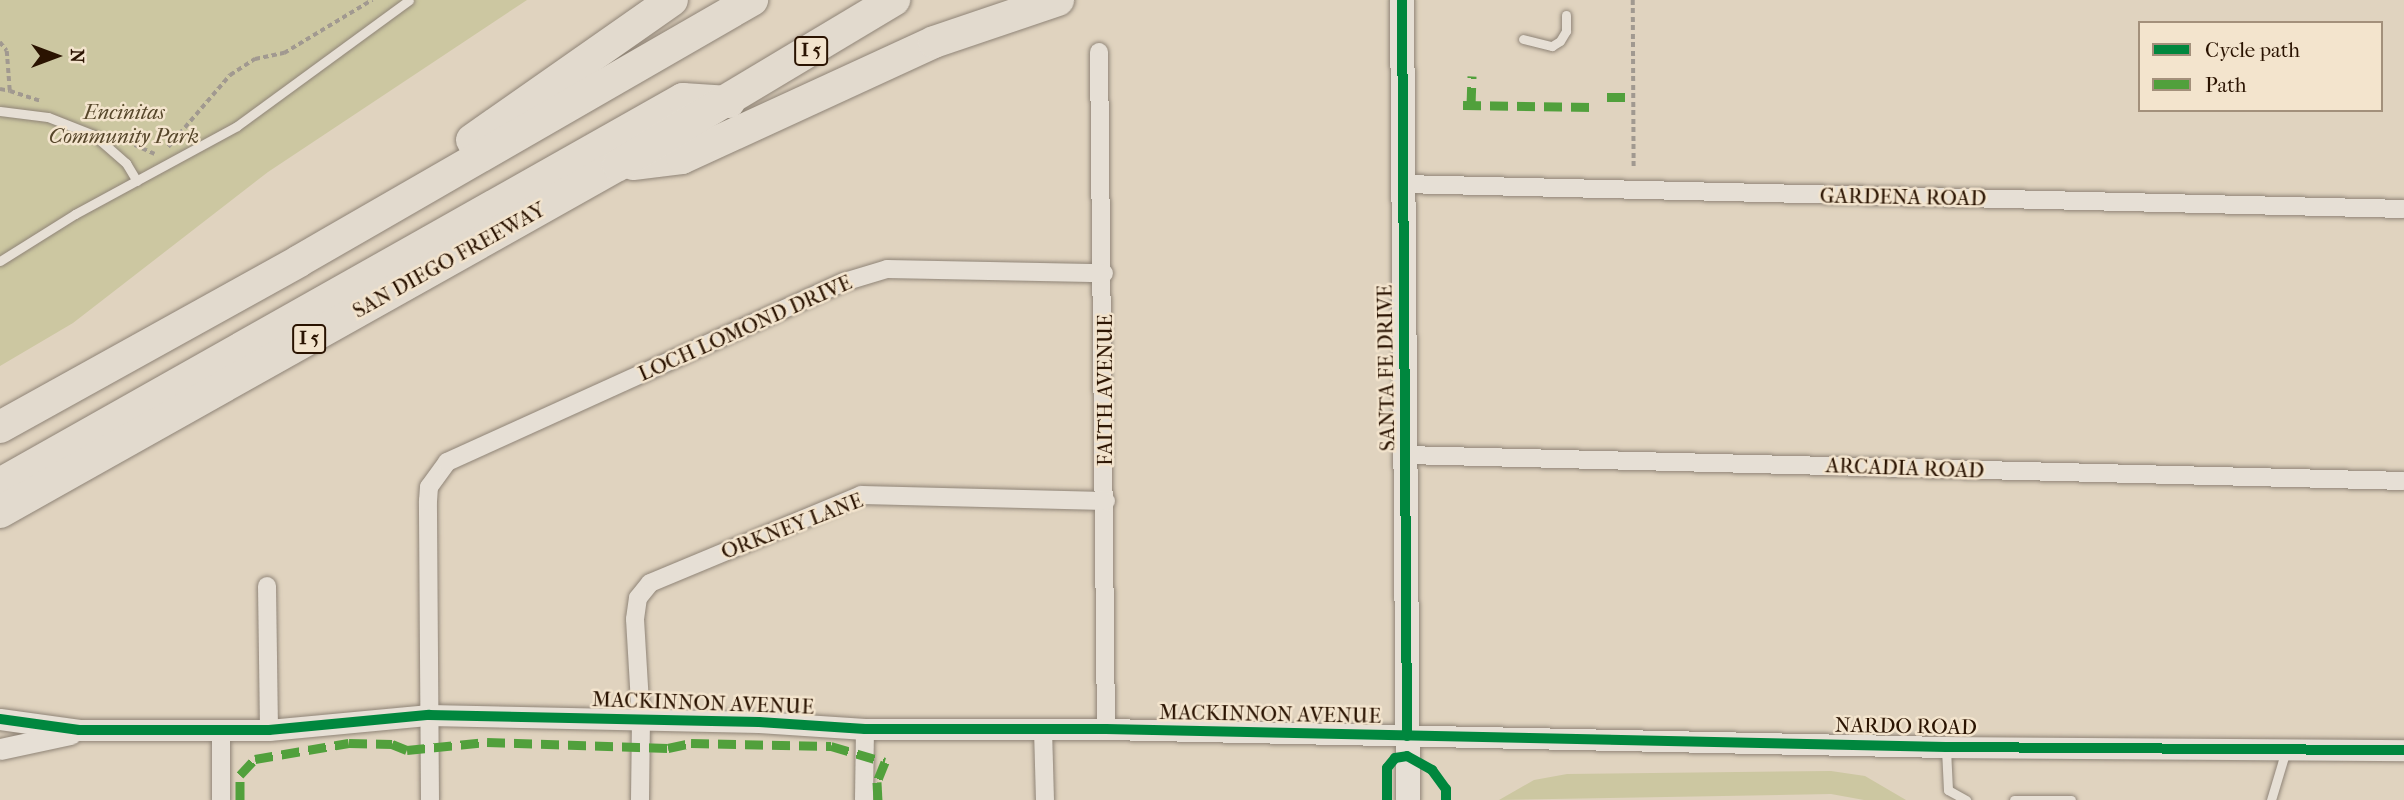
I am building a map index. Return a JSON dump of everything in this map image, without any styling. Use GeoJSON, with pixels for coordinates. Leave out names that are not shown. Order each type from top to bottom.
{"type":"FeatureCollection","features":[{"type":"Feature","properties":{"kind":"highway"},"geometry":{"type":"LineString","coordinates":[[299,261],[672,0]]}},
{"type":"Feature","properties":{"kind":"highway"},"geometry":{"type":"LineString","coordinates":[[0,427],[299,261],[752,0]]}},
{"type":"Feature","properties":{"kind":"highway","name":"SAN DIEGO FREEWAY"},"geometry":{"type":"LineString","coordinates":[[0,512],[618,166],[729,102],[894,0]]}},
{"type":"Feature","properties":{"kind":"highway"},"geometry":{"type":"LineString","coordinates":[[618,166],[682,158],[934,42],[1058,0]]}},
{"type":"Feature","properties":{"kind":"highway"},"geometry":{"type":"LineString","coordinates":[[0,449],[664,71],[687,37]]}},
{"type":"Feature","properties":{"kind":"highway"},"geometry":{"type":"LineString","coordinates":[[0,484],[683,99],[729,102]]}},
{"type":"Feature","properties":{"kind":"main road","name":"SANTA FE DRIVE"},"geometry":{"type":"LineString","coordinates":[[1402,0],[1408,800]]}},
{"type":"Feature","properties":{"kind":"street","name":"FAITH AVENUE"},"geometry":{"type":"LineString","coordinates":[[1099,52],[1104,272],[1105,729]]}},
{"type":"Feature","properties":{"kind":"street","name":"GARDENA ROAD"},"geometry":{"type":"LineString","coordinates":[[1403,184],[2404,209]]}},
{"type":"Feature","properties":{"kind":"street","name":"LOCH LOMOND DRIVE"},"geometry":{"type":"LineString","coordinates":[[429,715],[428,501],[429,487],[447,462],[844,282],[887,269],[1104,272]]}},
{"type":"Feature","properties":{"kind":"street","name":"ARCADIA ROAD"},"geometry":{"type":"LineString","coordinates":[[1406,455],[2404,481]]}},
{"type":"Feature","properties":{"kind":"street","name":"ORKNEY LANE"},"geometry":{"type":"LineString","coordinates":[[641,720],[635,620],[638,598],[650,583],[861,495],[1105,501]]}},
{"type":"Feature","properties":{"kind":"street"},"geometry":{"type":"LineString","coordinates":[[267,586],[269,730]]}},
{"type":"Feature","properties":{"kind":"street","name":"MACKINNON AVENUE"},"geometry":{"type":"LineString","coordinates":[[0,719],[79,730],[221,732],[429,715],[865,729],[1105,729],[1407,736]]}},
{"type":"Feature","properties":{"kind":"street"},"geometry":{"type":"LineString","coordinates":[[429,715],[430,800]]}},
{"type":"Feature","properties":{"kind":"street"},"geometry":{"type":"LineString","coordinates":[[640,800],[641,720]]}},
{"type":"Feature","properties":{"kind":"street"},"geometry":{"type":"LineString","coordinates":[[864,800],[865,729]]}},
{"type":"Feature","properties":{"kind":"street"},"geometry":{"type":"LineString","coordinates":[[1043,729],[1045,800]]}},
{"type":"Feature","properties":{"kind":"street"},"geometry":{"type":"LineString","coordinates":[[0,749],[79,730]]}},
{"type":"Feature","properties":{"kind":"street"},"geometry":{"type":"LineString","coordinates":[[221,732],[221,800]]}},
{"type":"Feature","properties":{"kind":"street","name":"NARDO ROAD"},"geometry":{"type":"LineString","coordinates":[[1407,736],[1946,747],[2404,750]]}},
{"type":"Feature","properties":{"kind":"lane"},"geometry":{"type":"LineString","coordinates":[[0,261],[237,126],[409,0]]}},
{"type":"Feature","properties":{"kind":"lane"},"geometry":{"type":"LineString","coordinates":[[1523,39],[1552,46],[1560,41],[1566,31],[1566,15]]}},
{"type":"Feature","properties":{"kind":"lane"},"geometry":{"type":"LineString","coordinates":[[0,111],[48,117],[94,135],[126,163],[137,181]]}},
{"type":"Feature","properties":{"kind":"lane"},"geometry":{"type":"LineString","coordinates":[[1946,747],[1948,790],[1966,800]]}},
{"type":"Feature","properties":{"kind":"lane"},"geometry":{"type":"LineString","coordinates":[[2271,800],[2287,748]]}},
{"type":"Feature","properties":{"kind":"lane"},"geometry":{"type":"LineString","coordinates":[[2014,800],[2071,800]]}},
{"type":"Feature","properties":{"kind":"path"},"geometry":{"type":"LineString","coordinates":[[107,130],[152,156],[166,150],[230,75],[255,60],[284,53],[372,0]]}},
{"type":"Feature","properties":{"kind":"path"},"geometry":{"type":"LineString","coordinates":[[1633,0],[1634,167]]}},
{"type":"Feature","properties":{"kind":"path"},"geometry":{"type":"LineString","coordinates":[[0,42],[10,63],[10,91]]}},
{"type":"Feature","properties":{"kind":"path"},"geometry":{"type":"LineString","coordinates":[[0,89],[43,103]]}},
{"type":"Feature","properties":{"kind":"green space","name":"Encinitas Community Park"},"geometry":{"type":"Polygon","coordinates":[[[0,0],[527,0],[268,172],[73,323],[0,366],[0,0]]]}},
{"type":"Feature","properties":{"kind":"green space"},"geometry":{"type":"Polygon","coordinates":[[[1831,771],[1865,776],[1906,800],[1864,800],[1831,794],[1499,800],[1534,780],[1567,774],[1831,771]]]}},
{"type":"Feature","properties":{"kind":"marked path"},"geometry":{"type":"LineString","coordinates":[[1471,105],[1472,76]]}},
{"type":"Feature","properties":{"kind":"marked path"},"geometry":{"type":"LineString","coordinates":[[1607,97],[1633,97]]}},
{"type":"Feature","properties":{"kind":"marked path"},"geometry":{"type":"LineString","coordinates":[[1463,105],[1593,107]]}},
{"type":"Feature","properties":{"kind":"marked path"},"geometry":{"type":"LineString","coordinates":[[240,800],[240,775],[255,759],[349,743],[392,744],[407,750],[487,742],[668,748],[691,743],[831,746],[885,762],[877,782],[878,800]]}},
{"type":"Feature","properties":{"kind":"cycle path"},"geometry":{"type":"LineString","coordinates":[[1402,0],[1407,736]]}},
{"type":"Feature","properties":{"kind":"cycle path"},"geometry":{"type":"LineString","coordinates":[[0,719],[79,730],[269,730],[429,715],[759,722],[865,729],[1106,729],[1946,747],[2404,750]]}},
{"type":"Feature","properties":{"kind":"cycle path"},"geometry":{"type":"LineString","coordinates":[[1387,800],[1387,768],[1395,758],[1407,756],[1432,770],[1446,789],[1446,800]]}}]}
